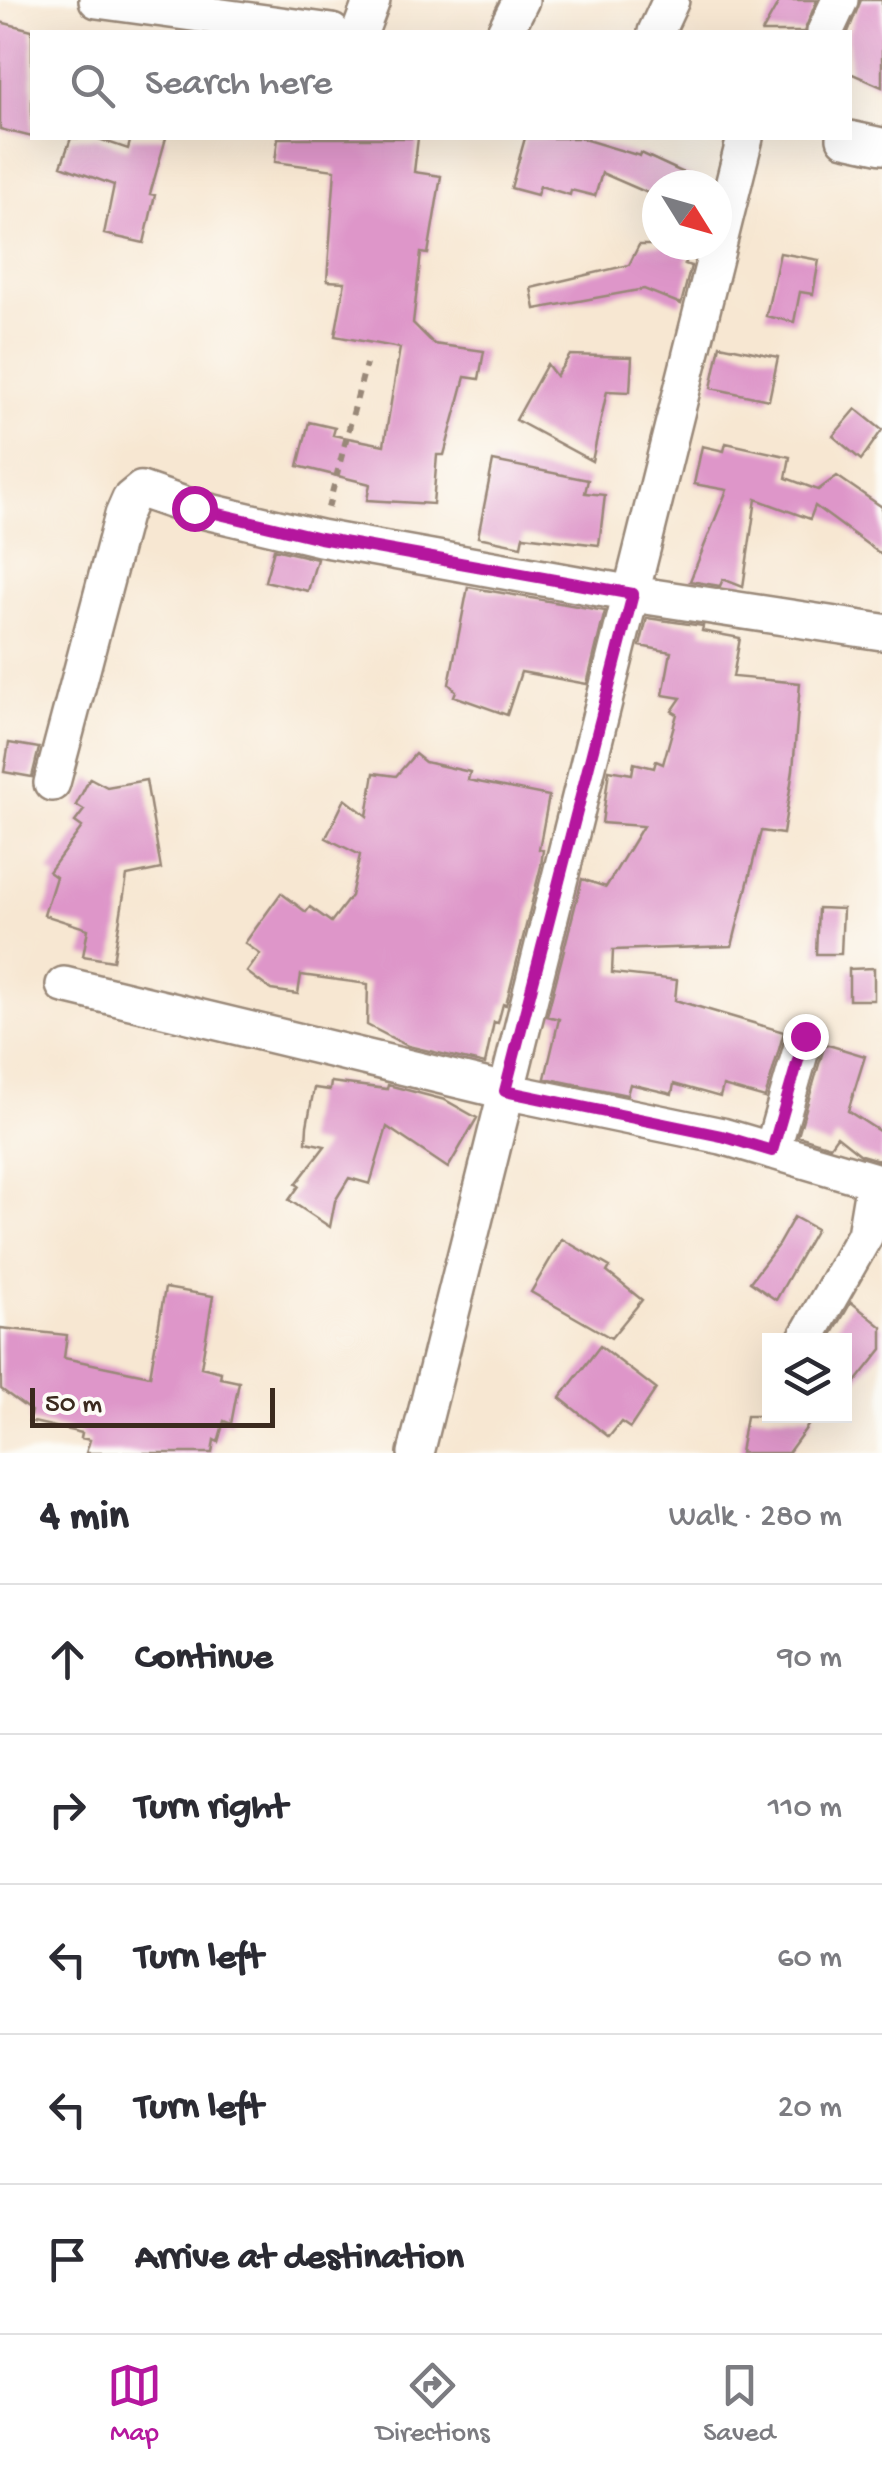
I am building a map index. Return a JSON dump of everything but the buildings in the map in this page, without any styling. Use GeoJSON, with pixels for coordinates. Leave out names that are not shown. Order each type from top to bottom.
{"type":"FeatureCollection","features":[{"type":"Feature","properties":{"kind":"street"},"geometry":{"type":"LineString","coordinates":[[97,0],[188,23],[300,30]]}},
{"type":"Feature","properties":{"kind":"street"},"geometry":{"type":"LineString","coordinates":[[361,30],[372,0]]}},
{"type":"Feature","properties":{"kind":"street"},"geometry":{"type":"LineString","coordinates":[[507,30],[521,0]]}},
{"type":"Feature","properties":{"kind":"street"},"geometry":{"type":"LineString","coordinates":[[657,30],[672,0]]}},
{"type":"Feature","properties":{"kind":"street"},"geometry":{"type":"LineString","coordinates":[[826,30],[840,0]]}},
{"type":"Feature","properties":{"kind":"street"},"geometry":{"type":"LineString","coordinates":[[416,1453],[746,140]]}},
{"type":"Feature","properties":{"kind":"street"},"geometry":{"type":"LineString","coordinates":[[852,140],[882,146]]}},
{"type":"Feature","properties":{"kind":"street"},"geometry":{"type":"LineString","coordinates":[[52,782],[94,617],[130,499],[141,490],[194,508],[320,538],[633,594],[882,632]]}},
{"type":"Feature","properties":{"kind":"street"},"geometry":{"type":"LineString","coordinates":[[64,985],[505,1091],[722,1136],[878,1182],[865,1236],[809,1333]]}},
{"type":"Feature","properties":{"kind":"street"},"geometry":{"type":"LineString","coordinates":[[772,1151],[805,1036]]}},
{"type":"Feature","properties":{"kind":"path"},"geometry":{"type":"LineString","coordinates":[[320,538],[366,364]]}},
{"type":"Feature","properties":{"kind":"route"},"geometry":{"type":"LineString","coordinates":[[194,508],[320,538],[633,594],[505,1091],[722,1136],[772,1151],[805,1036]]}}]}
